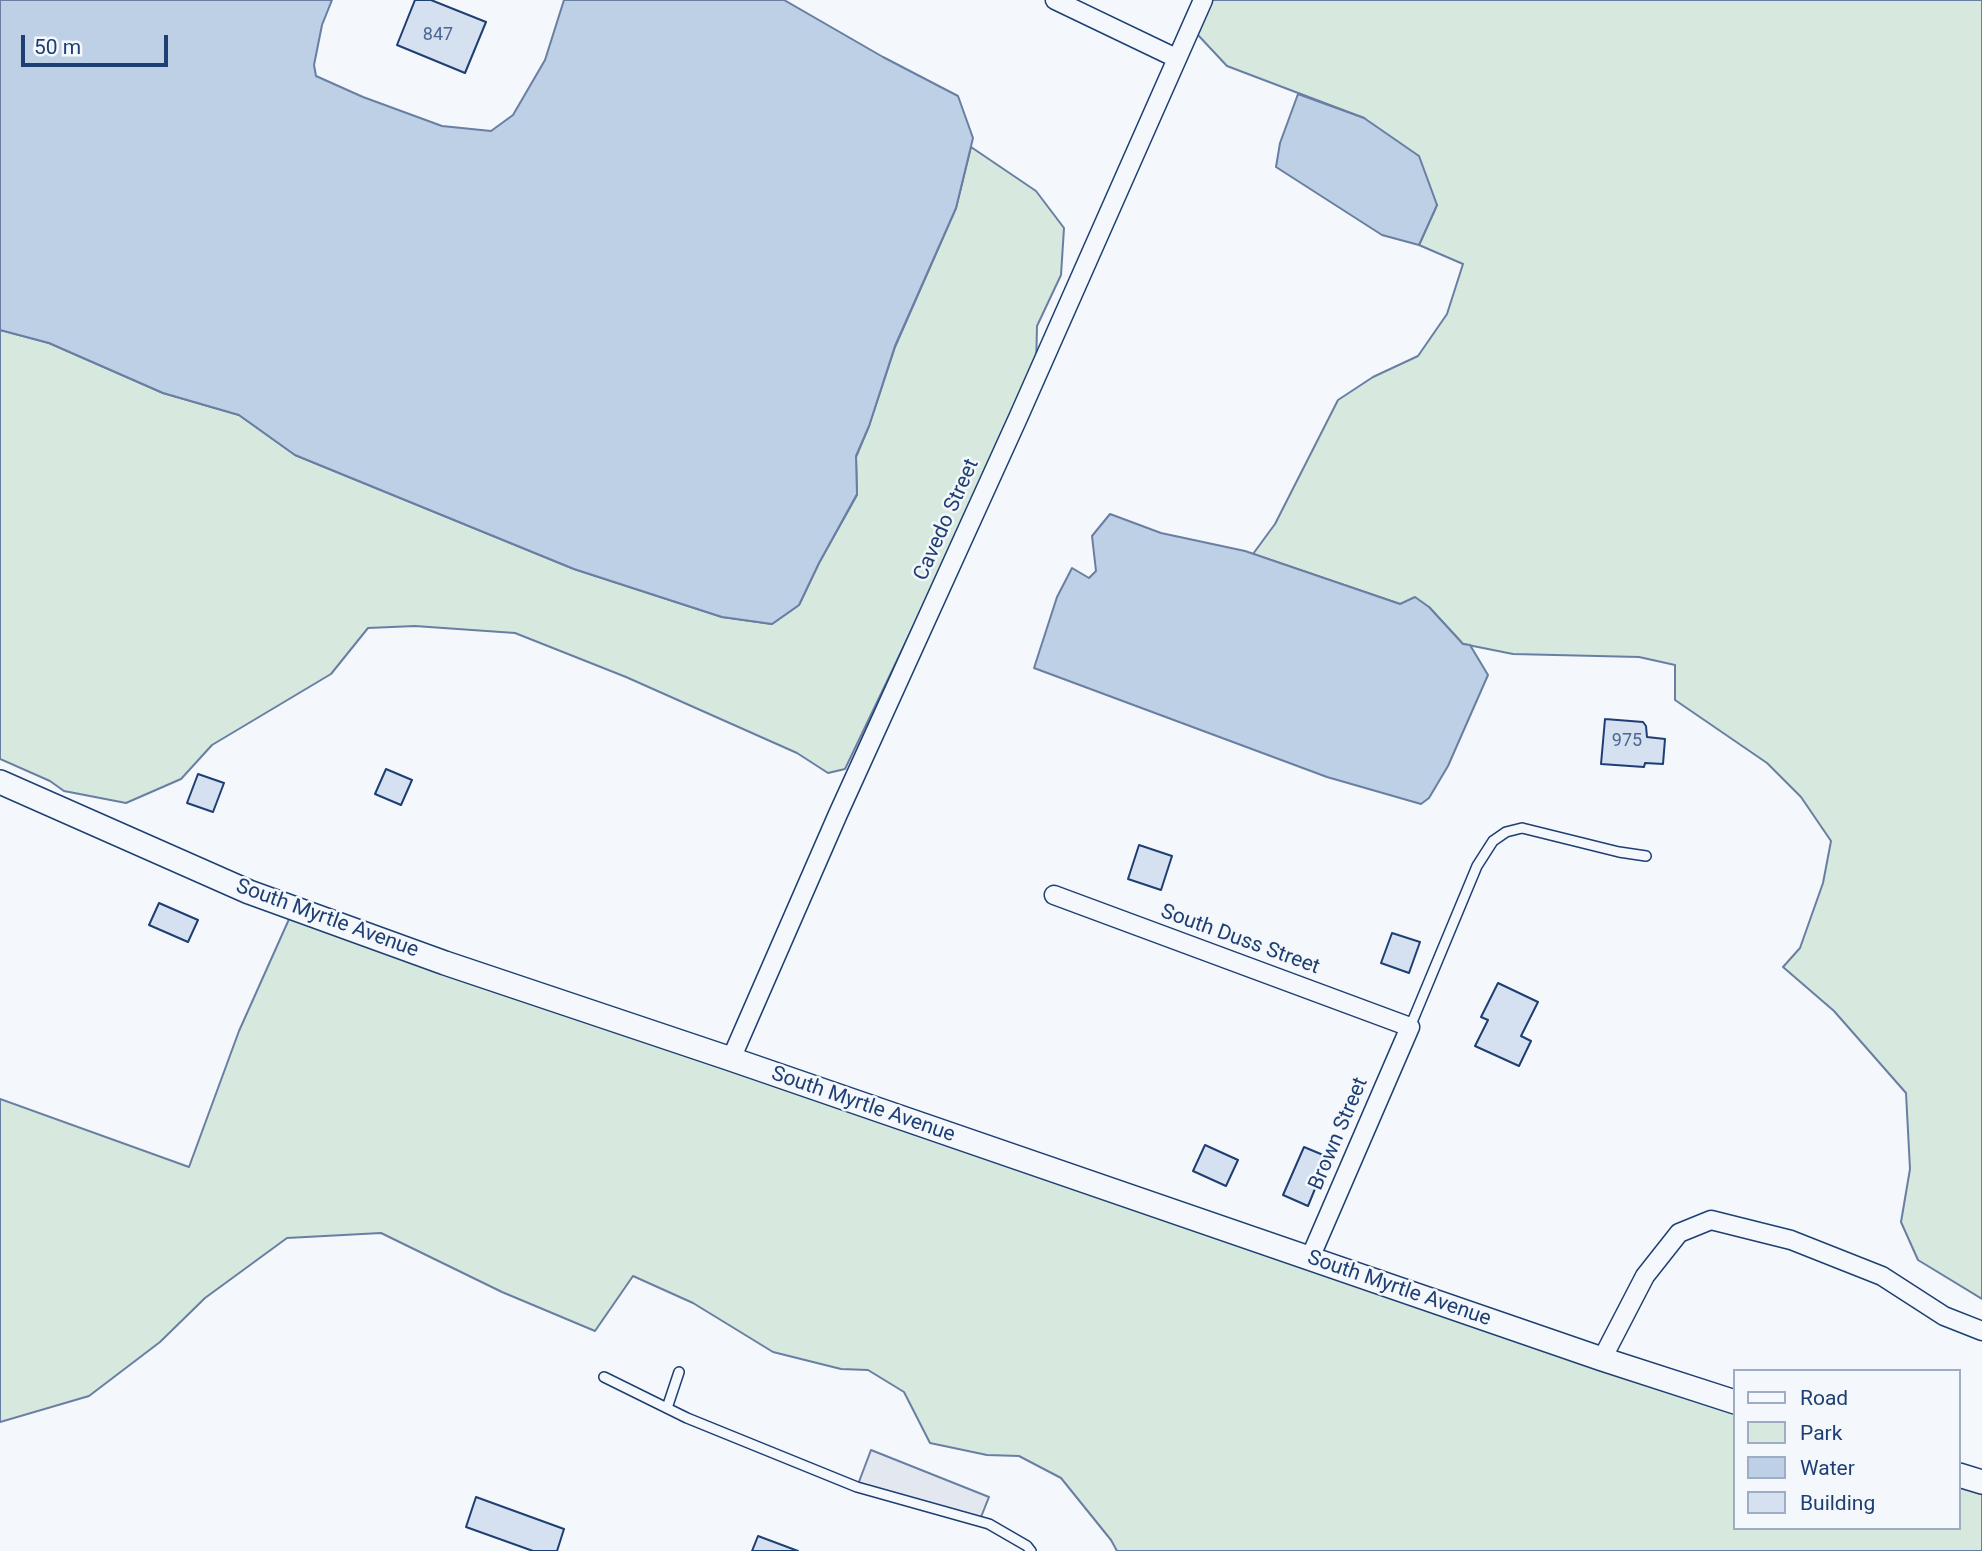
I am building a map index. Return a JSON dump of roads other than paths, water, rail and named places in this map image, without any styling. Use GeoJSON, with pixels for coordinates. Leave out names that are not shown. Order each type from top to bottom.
{"type":"FeatureCollection","features":[{"type":"Feature","properties":{"kind":"street"},"geometry":{"type":"LineString","coordinates":[[1055,0],[1176,58]]}},
{"type":"Feature","properties":{"kind":"street","name":"Cavedo Street"},"geometry":{"type":"LineString","coordinates":[[731,1059],[1203,0]]}},
{"type":"Feature","properties":{"kind":"street","name":"South Myrtle Avenue"},"geometry":{"type":"LineString","coordinates":[[0,782],[249,891],[445,963],[1602,1359],[1734,1402]]}},
{"type":"Feature","properties":{"kind":"street","name":"South Duss Street"},"geometry":{"type":"LineString","coordinates":[[1054,895],[1410,1027]]}},
{"type":"Feature","properties":{"kind":"street","name":"Brown Street"},"geometry":{"type":"LineString","coordinates":[[1310,1258],[1410,1027]]}},
{"type":"Feature","properties":{"kind":"street"},"geometry":{"type":"LineString","coordinates":[[1602,1359],[1644,1276],[1679,1233],[1710,1220],[1791,1240],[1882,1276],[1944,1316],[1982,1331]]}},
{"type":"Feature","properties":{"kind":"street"},"geometry":{"type":"LineString","coordinates":[[1961,1476],[1982,1482]]}},
{"type":"Feature","properties":{"kind":"lane"},"geometry":{"type":"LineString","coordinates":[[1410,1027],[1477,866],[1493,841],[1506,832],[1522,828],[1646,856]]}},
{"type":"Feature","properties":{"kind":"lane"},"geometry":{"type":"LineString","coordinates":[[667,1408],[680,1372]]}},
{"type":"Feature","properties":{"kind":"lane"},"geometry":{"type":"LineString","coordinates":[[604,1377],[667,1408],[857,1487],[989,1524],[1031,1551]]}},
{"type":"Feature","properties":{"kind":"water"},"geometry":{"type":"Polygon","coordinates":[[[0,0],[332,0],[322,25],[314,65],[316,76],[363,97],[442,126],[491,131],[513,115],[545,60],[564,0],[784,0],[958,96],[973,138],[956,208],[895,346],[869,426],[856,456],[857,494],[799,605],[772,624],[722,617],[574,569],[295,455],[239,415],[163,393],[49,343],[0,330],[0,0]]]}},
{"type":"Feature","properties":{"kind":"water"},"geometry":{"type":"Polygon","coordinates":[[[1298,94],[1364,118],[1419,156],[1437,205],[1419,245],[1382,235],[1276,167],[1280,143],[1298,94]]]}},
{"type":"Feature","properties":{"kind":"water"},"geometry":{"type":"Polygon","coordinates":[[[1110,514],[1161,533],[1245,551],[1400,604],[1415,597],[1429,607],[1463,644],[1470,645],[1488,675],[1448,766],[1429,798],[1421,804],[1327,777],[1034,668],[1057,597],[1072,568],[1089,578],[1096,571],[1092,536],[1110,514]]]}}]}
